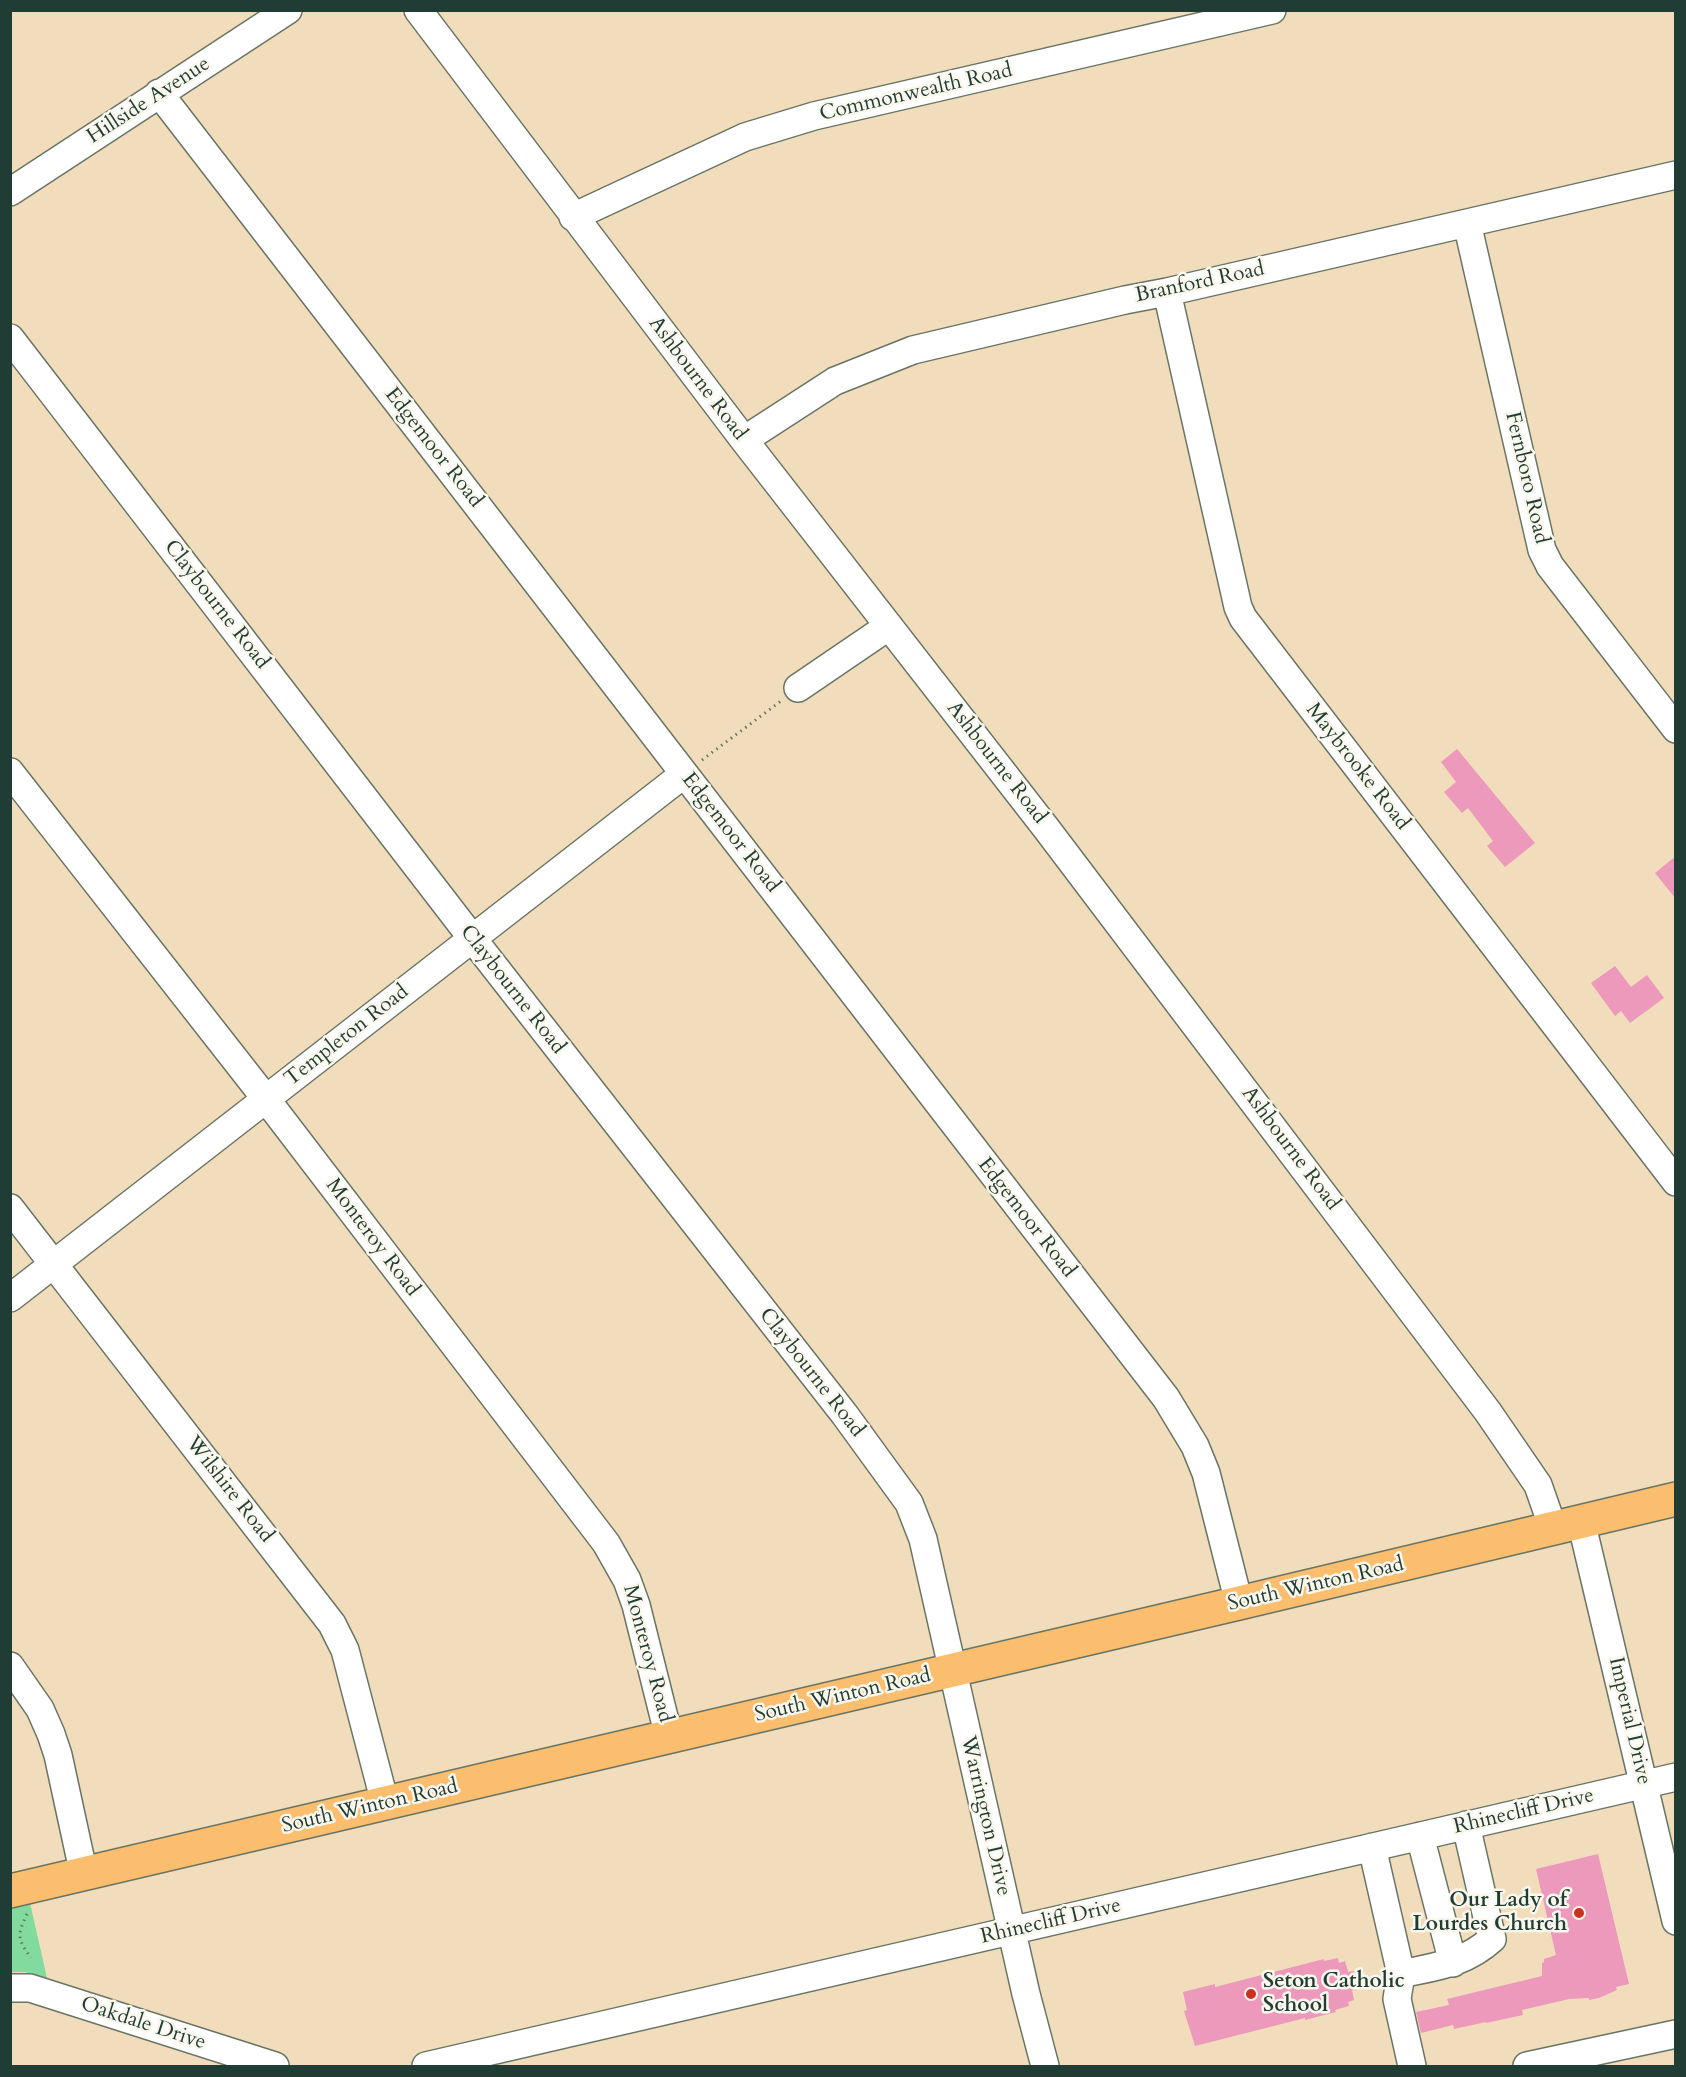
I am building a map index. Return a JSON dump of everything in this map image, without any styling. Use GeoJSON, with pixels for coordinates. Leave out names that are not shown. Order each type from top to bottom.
{"type":"FeatureCollection","features":[{"type":"Feature","properties":{"kind":"main road","name":"South Winton Road"},"geometry":{"type":"LineString","coordinates":[[20,1900],[84,1875],[1676,1499]]}},
{"type":"Feature","properties":{"kind":"street","name":"Hillside Avenue"},"geometry":{"type":"LineString","coordinates":[[10,192],[288,10]]}},
{"type":"Feature","properties":{"kind":"street","name":"Ashbourne Road"},"geometry":{"type":"LineString","coordinates":[[418,10],[744,440],[1046,828],[1488,1412],[1567,1525]]}},
{"type":"Feature","properties":{"kind":"street","name":"Commonwealth Road"},"geometry":{"type":"LineString","coordinates":[[573,217],[745,137],[814,116],[1272,10]]}},
{"type":"Feature","properties":{"kind":"street","name":"Edgemoor Road"},"geometry":{"type":"LineString","coordinates":[[159,93],[1177,1415],[1195,1446],[1206,1473],[1239,1603]]}},
{"type":"Feature","properties":{"kind":"street","name":"Branford Road"},"geometry":{"type":"LineString","coordinates":[[744,440],[835,381],[913,350],[1676,175]]}},
{"type":"Feature","properties":{"kind":"street","name":"Fernboro Road"},"geometry":{"type":"LineString","coordinates":[[1467,223],[1542,550],[1550,566],[1676,729]]}},
{"type":"Feature","properties":{"kind":"street","name":"Maybrooke Road"},"geometry":{"type":"LineString","coordinates":[[1167,292],[1238,607],[1243,618],[1676,1182]]}},
{"type":"Feature","properties":{"kind":"street","name":"Claybourne Road"},"geometry":{"type":"LineString","coordinates":[[10,338],[472,938],[845,1415],[909,1503],[923,1539],[951,1671]]}},
{"type":"Feature","properties":{"kind":"street"},"geometry":{"type":"LineString","coordinates":[[798,688],[889,626]]}},
{"type":"Feature","properties":{"kind":"street","name":"Monteroy Road"},"geometry":{"type":"LineString","coordinates":[[10,772],[266,1099],[606,1543],[620,1565],[636,1605],[669,1737]]}},
{"type":"Feature","properties":{"kind":"street","name":"Templeton Road"},"geometry":{"type":"LineString","coordinates":[[10,1298],[684,774]]}},
{"type":"Feature","properties":{"kind":"street","name":"Wilshire Road"},"geometry":{"type":"LineString","coordinates":[[10,1208],[332,1624],[345,1650],[385,1803]]}},
{"type":"Feature","properties":{"kind":"street","name":"Imperial Drive"},"geometry":{"type":"LineString","coordinates":[[1567,1525],[1644,1784],[1676,1921]]}},
{"type":"Feature","properties":{"kind":"street"},"geometry":{"type":"LineString","coordinates":[[10,1666],[40,1709],[51,1734],[58,1755],[84,1875]]}},
{"type":"Feature","properties":{"kind":"street","name":"Warrington Drive"},"geometry":{"type":"LineString","coordinates":[[951,1671],[1045,2067]]}},
{"type":"Feature","properties":{"kind":"street","name":"Rhinecliff Drive"},"geometry":{"type":"LineString","coordinates":[[426,2067],[1676,1777]]}},
{"type":"Feature","properties":{"kind":"street"},"geometry":{"type":"LineString","coordinates":[[1401,1974],[1453,1963],[1478,1952],[1492,1939],[1466,1825]]}},
{"type":"Feature","properties":{"kind":"street"},"geometry":{"type":"LineString","coordinates":[[1420,1836],[1453,1963]]}},
{"type":"Feature","properties":{"kind":"street"},"geometry":{"type":"LineString","coordinates":[[1372,1847],[1401,1974],[1397,1999],[1412,2067]]}},
{"type":"Feature","properties":{"kind":"street","name":"Oakdale Drive"},"geometry":{"type":"LineString","coordinates":[[10,1988],[30,1988],[275,2067]]}},
{"type":"Feature","properties":{"kind":"street"},"geometry":{"type":"LineString","coordinates":[[1527,2067],[1676,2034]]}},
{"type":"Feature","properties":{"kind":"path"},"geometry":{"type":"LineString","coordinates":[[684,774],[798,688]]}},
{"type":"Feature","properties":{"kind":"path"},"geometry":{"type":"LineString","coordinates":[[20,1900],[18,1934],[21,1944],[31,1958]]}},
{"type":"Feature","properties":{"kind":"green space"},"geometry":{"type":"Polygon","coordinates":[[[30,1903],[47,1978],[25,1972],[11,1972],[11,1908],[30,1903]]]}},
{"type":"Feature","properties":{"kind":"building"},"geometry":{"type":"Polygon","coordinates":[[[1457,749],[1535,843],[1505,867],[1487,846],[1493,841],[1468,808],[1462,813],[1444,792],[1456,782],[1441,762],[1457,749]]]}},
{"type":"Feature","properties":{"kind":"building"},"geometry":{"type":"Polygon","coordinates":[[[1676,856],[1676,899],[1655,873],[1676,856]]]}},
{"type":"Feature","properties":{"kind":"building"},"geometry":{"type":"Polygon","coordinates":[[[1615,966],[1631,987],[1647,975],[1664,998],[1630,1023],[1621,1011],[1615,1016],[1591,983],[1615,966]]]}},
{"type":"Feature","properties":{"kind":"building","name":"Our Lady of Lourdes Church"},"geometry":{"type":"Polygon","coordinates":[[[1598,1854],[1629,1984],[1616,1987],[1617,1990],[1599,1998],[1569,1999],[1522,2010],[1523,2015],[1454,2029],[1453,2025],[1421,2033],[1416,2012],[1449,2005],[1447,1999],[1542,1976],[1544,1959],[1556,1955],[1536,1869],[1598,1854]]]}},
{"type":"Feature","properties":{"kind":"building","name":"Seton Catholic School"},"geometry":{"type":"Polygon","coordinates":[[[1338,1958],[1339,1963],[1345,1961],[1348,1972],[1354,1971],[1358,1989],[1352,1990],[1354,2000],[1348,2002],[1349,2006],[1335,2010],[1336,2012],[1195,2046],[1184,2011],[1187,2010],[1183,1992],[1215,1984],[1215,1987],[1324,1959],[1324,1961],[1338,1958]]]}},
{"type":"Feature","properties":{"kind":"place","name":"Our Lady of Lourdes Church"},"geometry":{"type":"Point","coordinates":[1579,1913]}},
{"type":"Feature","properties":{"kind":"place","name":"Seton Catholic School"},"geometry":{"type":"Point","coordinates":[1251,1994]}}]}
